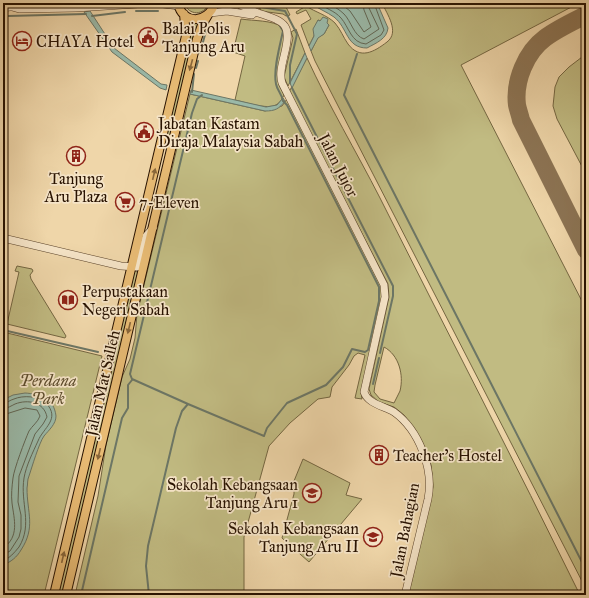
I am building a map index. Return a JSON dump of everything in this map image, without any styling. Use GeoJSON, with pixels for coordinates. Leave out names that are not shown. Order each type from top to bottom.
{"type":"FeatureCollection","features":[{"type":"Feature","properties":{"kind":"main road","name":"Jalan Mat Salleh"},"geometry":{"type":"LineString","coordinates":[[66,595],[197,39],[202,25],[216,3]]}},
{"type":"Feature","properties":{"kind":"main road"},"geometry":{"type":"LineString","coordinates":[[179,5],[184,14],[193,19],[201,19],[209,14]]}},
{"type":"Feature","properties":{"kind":"main road","name":"Jalan Mat Salleh"},"geometry":{"type":"LineString","coordinates":[[54,595],[186,36],[184,14]]}},
{"type":"Feature","properties":{"kind":"street"},"geometry":{"type":"LineString","coordinates":[[3,8],[18,5],[46,3]]}},
{"type":"Feature","properties":{"kind":"street"},"geometry":{"type":"LineString","coordinates":[[12,7],[19,9],[76,8],[154,3],[179,5]]}},
{"type":"Feature","properties":{"kind":"street"},"geometry":{"type":"LineString","coordinates":[[236,3],[255,12]]}},
{"type":"Feature","properties":{"kind":"street"},"geometry":{"type":"LineString","coordinates":[[209,14],[227,11],[252,15],[255,12]]}},
{"type":"Feature","properties":{"kind":"street","name":"Jalan Jujor"},"geometry":{"type":"LineString","coordinates":[[255,12],[280,21],[288,32],[288,39],[280,72],[280,78],[284,89],[384,285]]}},
{"type":"Feature","properties":{"kind":"street"},"geometry":{"type":"LineString","coordinates":[[3,238],[121,266],[137,267],[146,236],[153,228]]}},
{"type":"Feature","properties":{"kind":"street","name":"Jalan Bahagian"},"geometry":{"type":"LineString","coordinates":[[384,285],[385,297],[364,392],[369,400],[395,413],[418,440],[424,452],[430,491],[405,595]]}},
{"type":"Feature","properties":{"kind":"green space"},"geometry":{"type":"Polygon","coordinates":[[[184,3],[209,3],[204,10],[196,13],[189,10],[184,3]]]}},
{"type":"Feature","properties":{"kind":"green space"},"geometry":{"type":"Polygon","coordinates":[[[243,3],[284,3],[290,15],[286,16],[283,14],[260,11],[261,9],[243,3]]]}},
{"type":"Feature","properties":{"kind":"green space"},"geometry":{"type":"Polygon","coordinates":[[[382,3],[579,3],[461,65],[586,309],[586,589],[315,61],[311,51],[318,37],[324,34],[329,25],[318,20],[314,36],[309,46],[301,25],[311,19],[306,10],[297,14],[296,12],[306,6],[332,20],[353,49],[357,52],[367,53],[377,49],[391,38],[391,23],[382,3]]]}},
{"type":"Feature","properties":{"kind":"green space"},"geometry":{"type":"Polygon","coordinates":[[[241,19],[268,22],[282,27],[285,36],[279,85],[284,95],[280,102],[276,105],[267,107],[235,100],[245,56],[233,52],[241,19]]]}},
{"type":"Feature","properties":{"kind":"green space"},"geometry":{"type":"Polygon","coordinates":[[[189,22],[198,24],[193,38],[170,139],[166,138],[189,37],[189,22]]]}},
{"type":"Feature","properties":{"kind":"green space"},"geometry":{"type":"Polygon","coordinates":[[[296,29],[305,53],[288,86],[284,77],[293,38],[291,32],[296,29]]]}},
{"type":"Feature","properties":{"kind":"green space"},"geometry":{"type":"Polygon","coordinates":[[[586,54],[586,174],[557,119],[553,106],[555,87],[559,77],[586,54]]]}},
{"type":"Feature","properties":{"kind":"green space"},"geometry":{"type":"Polygon","coordinates":[[[307,58],[324,94],[380,198],[531,495],[580,595],[408,595],[433,487],[431,465],[420,438],[404,415],[394,407],[379,402],[371,395],[369,389],[389,297],[388,284],[289,92],[307,58]],[[384,347],[374,392],[380,399],[394,403],[400,391],[401,372],[397,360],[384,347]]]}},
{"type":"Feature","properties":{"kind":"green space"},"geometry":{"type":"Polygon","coordinates":[[[190,94],[265,111],[282,106],[287,99],[382,285],[383,294],[361,392],[362,399],[355,398],[365,355],[358,353],[354,356],[332,387],[330,397],[318,399],[290,423],[269,446],[244,537],[244,595],[75,595],[98,496],[106,445],[122,377],[130,359],[135,338],[137,314],[190,94]]]}},
{"type":"Feature","properties":{"kind":"green space"},"geometry":{"type":"Polygon","coordinates":[[[17,266],[32,269],[33,271],[30,275],[31,279],[66,336],[65,338],[7,324],[19,272],[15,271],[17,266]]]}},
{"type":"Feature","properties":{"kind":"green space"},"geometry":{"type":"Polygon","coordinates":[[[134,271],[138,272],[62,595],[58,595],[134,271]]]}},
{"type":"Feature","properties":{"kind":"green space","name":"Perdana Park"},"geometry":{"type":"Polygon","coordinates":[[[3,332],[102,356],[44,595],[3,595],[3,332]]]}},
{"type":"Feature","properties":{"kind":"green space"},"geometry":{"type":"Polygon","coordinates":[[[303,459],[350,483],[346,495],[362,499],[309,562],[282,538],[294,494],[294,481],[303,459]]]}},
{"type":"Feature","properties":{"kind":"water"},"geometry":{"type":"Polygon","coordinates":[[[310,3],[377,3],[388,28],[386,35],[367,48],[355,45],[348,37],[339,21],[310,3]]]}},
{"type":"Feature","properties":{"kind":"water"},"geometry":{"type":"Polygon","coordinates":[[[90,11],[114,48],[161,84],[167,85],[166,90],[160,88],[112,52],[84,12],[90,11]]]}},
{"type":"Feature","properties":{"kind":"water"},"geometry":{"type":"Polygon","coordinates":[[[323,17],[328,19],[327,23],[329,25],[324,34],[318,38],[311,51],[309,46],[314,36],[313,29],[318,20],[320,21],[323,17]]]}},
{"type":"Feature","properties":{"kind":"water"},"geometry":{"type":"Polygon","coordinates":[[[305,53],[307,58],[292,88],[290,83],[305,53]]]}},
{"type":"Feature","properties":{"kind":"water"},"geometry":{"type":"Polygon","coordinates":[[[191,90],[266,107],[277,105],[283,98],[285,101],[281,106],[272,111],[265,111],[190,94],[191,90]]]}},
{"type":"Feature","properties":{"kind":"water"},"geometry":{"type":"Polygon","coordinates":[[[25,393],[36,394],[49,401],[55,410],[56,419],[52,427],[42,439],[28,479],[27,497],[30,520],[26,542],[16,557],[3,565],[3,400],[13,395],[25,393]]]}},
{"type":"Feature","properties":{"kind":"waterway"},"geometry":{"type":"LineString","coordinates":[[252,3],[261,7],[285,11],[297,34],[290,65],[290,83]]}},
{"type":"Feature","properties":{"kind":"waterway"},"geometry":{"type":"LineString","coordinates":[[136,11],[158,11]]}},
{"type":"Feature","properties":{"kind":"waterway"},"geometry":{"type":"LineString","coordinates":[[92,16],[125,12]]}},
{"type":"Feature","properties":{"kind":"waterway"},"geometry":{"type":"LineString","coordinates":[[8,16],[86,14]]}},
{"type":"Feature","properties":{"kind":"waterway"},"geometry":{"type":"LineString","coordinates":[[149,595],[146,566],[148,546],[176,428],[182,411],[188,404],[264,436],[267,428],[287,403],[326,385],[343,367],[352,349],[365,352],[368,350],[379,301],[379,287],[287,105],[283,101],[277,86],[275,78],[276,65],[283,31],[280,26]]}},
{"type":"Feature","properties":{"kind":"waterway"},"geometry":{"type":"LineString","coordinates":[[200,53],[206,31]]}},
{"type":"Feature","properties":{"kind":"waterway"},"geometry":{"type":"LineString","coordinates":[[357,54],[344,95],[586,570]]}},
{"type":"Feature","properties":{"kind":"waterway"},"geometry":{"type":"LineString","coordinates":[[196,68],[198,61]]}},
{"type":"Feature","properties":{"kind":"waterway"},"geometry":{"type":"LineString","coordinates":[[192,92],[194,74]]}},
{"type":"Feature","properties":{"kind":"waterway"},"geometry":{"type":"LineString","coordinates":[[292,88],[393,286],[393,296],[380,353]]}},
{"type":"Feature","properties":{"kind":"waterway"},"geometry":{"type":"LineString","coordinates":[[188,404],[132,379],[130,374],[192,113],[197,99],[202,95]]}},
{"type":"Feature","properties":{"kind":"waterway"},"geometry":{"type":"LineString","coordinates":[[3,330],[98,352]]}},
{"type":"Feature","properties":{"kind":"waterway"},"geometry":{"type":"LineString","coordinates":[[373,384],[379,358]]}},
{"type":"Feature","properties":{"kind":"waterway"},"geometry":{"type":"LineString","coordinates":[[81,595],[122,418],[128,408],[128,385],[132,380]]}},
{"type":"Feature","properties":{"kind":"taxiway"},"geometry":{"type":"LineString","coordinates":[[586,15],[554,32],[538,44],[527,59],[517,86],[517,105],[521,120],[586,250]]}},
{"type":"Feature","properties":{"kind":"place","name":"Balai Polis Tanjung Aru"},"geometry":{"type":"Point","coordinates":[148,37]}},
{"type":"Feature","properties":{"kind":"place","name":"CHAYA Hotel"},"geometry":{"type":"Point","coordinates":[22,41]}},
{"type":"Feature","properties":{"kind":"place","name":"Jabatan Kastam Diraja Malaysia Sabah"},"geometry":{"type":"Point","coordinates":[144,132]}},
{"type":"Feature","properties":{"kind":"place","name":"Tanjung Aru Plaza"},"geometry":{"type":"Point","coordinates":[76,156]}},
{"type":"Feature","properties":{"kind":"place","name":"7-Eleven"},"geometry":{"type":"Point","coordinates":[125,202]}},
{"type":"Feature","properties":{"kind":"place","name":"Perpustakaan Negeri Sabah"},"geometry":{"type":"Point","coordinates":[68,300]}},
{"type":"Feature","properties":{"kind":"place","name":"Teacher's Hostel"},"geometry":{"type":"Point","coordinates":[379,455]}},
{"type":"Feature","properties":{"kind":"place","name":"Sekolah Kebangsaan Tanjung Aru 1"},"geometry":{"type":"Point","coordinates":[312,493]}},
{"type":"Feature","properties":{"kind":"place","name":"Sekolah Kebangsaan Tanjung Aru II"},"geometry":{"type":"Point","coordinates":[373,537]}}]}
